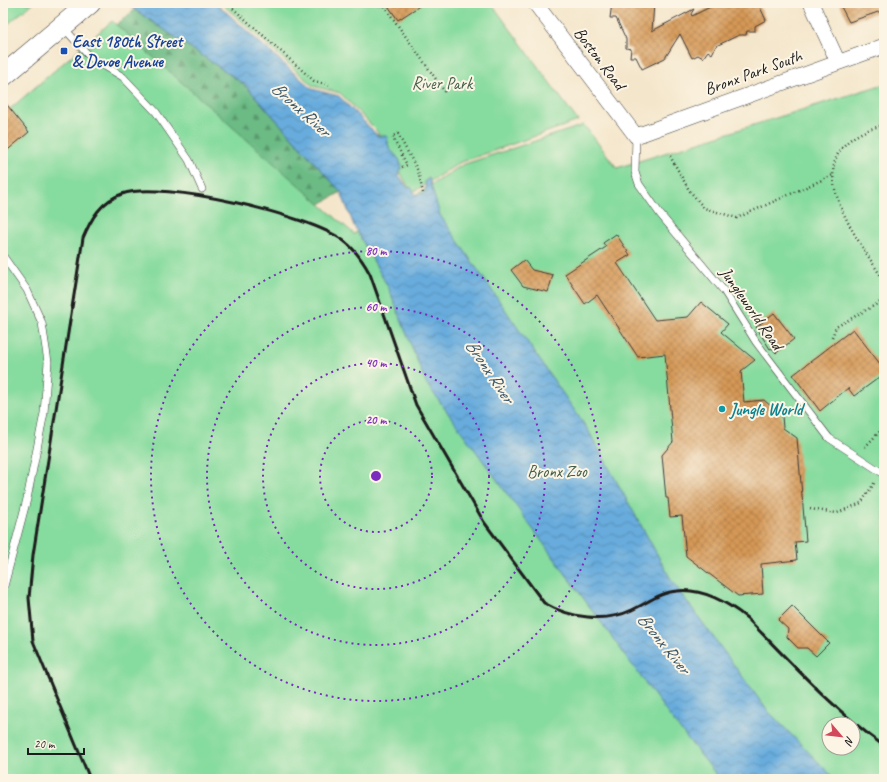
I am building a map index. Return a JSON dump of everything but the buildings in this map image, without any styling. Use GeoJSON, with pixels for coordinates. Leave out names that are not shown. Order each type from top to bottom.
{"type":"FeatureCollection","features":[{"type":"Feature","properties":{"kind":"street","name":"Boston Road"},"geometry":{"type":"LineString","coordinates":[[535,3],[636,136]]}},
{"type":"Feature","properties":{"kind":"street"},"geometry":{"type":"LineString","coordinates":[[811,3],[838,62]]}},
{"type":"Feature","properties":{"kind":"street"},"geometry":{"type":"LineString","coordinates":[[3,76],[88,4]]}},
{"type":"Feature","properties":{"kind":"street","name":"Bronx Park South"},"geometry":{"type":"LineString","coordinates":[[636,136],[884,46]]}},
{"type":"Feature","properties":{"kind":"lane"},"geometry":{"type":"LineString","coordinates":[[63,26],[90,58],[123,77],[156,112],[189,160],[202,189]]}},
{"type":"Feature","properties":{"kind":"lane","name":"Jungleworld Road"},"geometry":{"type":"LineString","coordinates":[[636,136],[635,172],[639,184],[660,214],[724,291],[756,342],[829,438],[883,473]]}},
{"type":"Feature","properties":{"kind":"lane"},"geometry":{"type":"LineString","coordinates":[[3,256],[27,290],[42,323],[48,362],[44,413],[25,507],[3,590]]}},
{"type":"Feature","properties":{"kind":"path"},"geometry":{"type":"LineString","coordinates":[[227,3],[314,81],[330,85]]}},
{"type":"Feature","properties":{"kind":"path"},"geometry":{"type":"LineString","coordinates":[[382,3],[445,92]]}},
{"type":"Feature","properties":{"kind":"path"},"geometry":{"type":"LineString","coordinates":[[884,125],[875,127],[853,138],[836,155],[833,162],[833,175],[839,206],[884,281]]}},
{"type":"Feature","properties":{"kind":"path"},"geometry":{"type":"LineString","coordinates":[[402,168],[407,165],[392,136],[398,134],[418,171],[423,193]]}},
{"type":"Feature","properties":{"kind":"path"},"geometry":{"type":"LineString","coordinates":[[670,156],[689,190],[704,208],[737,218],[833,175]]}},
{"type":"Feature","properties":{"kind":"path"},"geometry":{"type":"LineString","coordinates":[[832,337],[836,327],[884,300]]}},
{"type":"Feature","properties":{"kind":"path"},"geometry":{"type":"LineString","coordinates":[[856,456],[884,427]]}},
{"type":"Feature","properties":{"kind":"path"},"geometry":{"type":"LineString","coordinates":[[810,509],[837,513],[861,503],[883,473]]}},
{"type":"Feature","properties":{"kind":"green space"},"geometry":{"type":"Polygon","coordinates":[[[3,3],[33,3],[3,28],[3,3]]]}},
{"type":"Feature","properties":{"kind":"green space","name":"River Park"},"geometry":{"type":"Polygon","coordinates":[[[221,3],[491,3],[578,121],[459,163],[412,193],[376,130],[340,93],[313,86],[221,3]]]}},
{"type":"Feature","properties":{"kind":"green space"},"geometry":{"type":"Polygon","coordinates":[[[136,9],[245,85],[341,192],[310,210],[97,40],[136,9]]]}},
{"type":"Feature","properties":{"kind":"green space","name":"Bronx Zoo"},"geometry":{"type":"Polygon","coordinates":[[[112,21],[354,234],[462,165],[584,125],[617,168],[884,84],[884,779],[3,779],[3,115],[112,21]]]}},
{"type":"Feature","properties":{"kind":"water","name":"Bronx River"},"geometry":{"type":"Polygon","coordinates":[[[125,3],[216,3],[312,89],[339,96],[378,136],[387,136],[389,148],[399,159],[402,167],[398,174],[408,188],[411,187],[416,195],[426,192],[425,181],[429,178],[440,215],[588,430],[672,581],[767,710],[835,779],[720,779],[671,718],[426,383],[389,289],[354,226],[341,192],[245,85],[125,3]]]}},
{"type":"Feature","properties":{"kind":"railway"},"geometry":{"type":"LineString","coordinates":[[90,779],[33,641],[29,598],[33,555],[83,238],[93,218],[108,201],[122,194],[142,191],[169,192],[201,196],[235,202],[269,211],[326,231],[344,241],[356,252],[370,274],[416,405],[484,522],[544,603],[576,615],[599,617],[622,614],[665,593],[687,591],[706,594],[732,607],[747,618],[796,669],[847,717],[884,746]]}},
{"type":"Feature","properties":{"kind":"place","name":"East 180th Street & Devoe Avenue"},"geometry":{"type":"Point","coordinates":[64,51]}},
{"type":"Feature","properties":{"kind":"place","name":"Jungle World"},"geometry":{"type":"Point","coordinates":[722,409]}}]}
